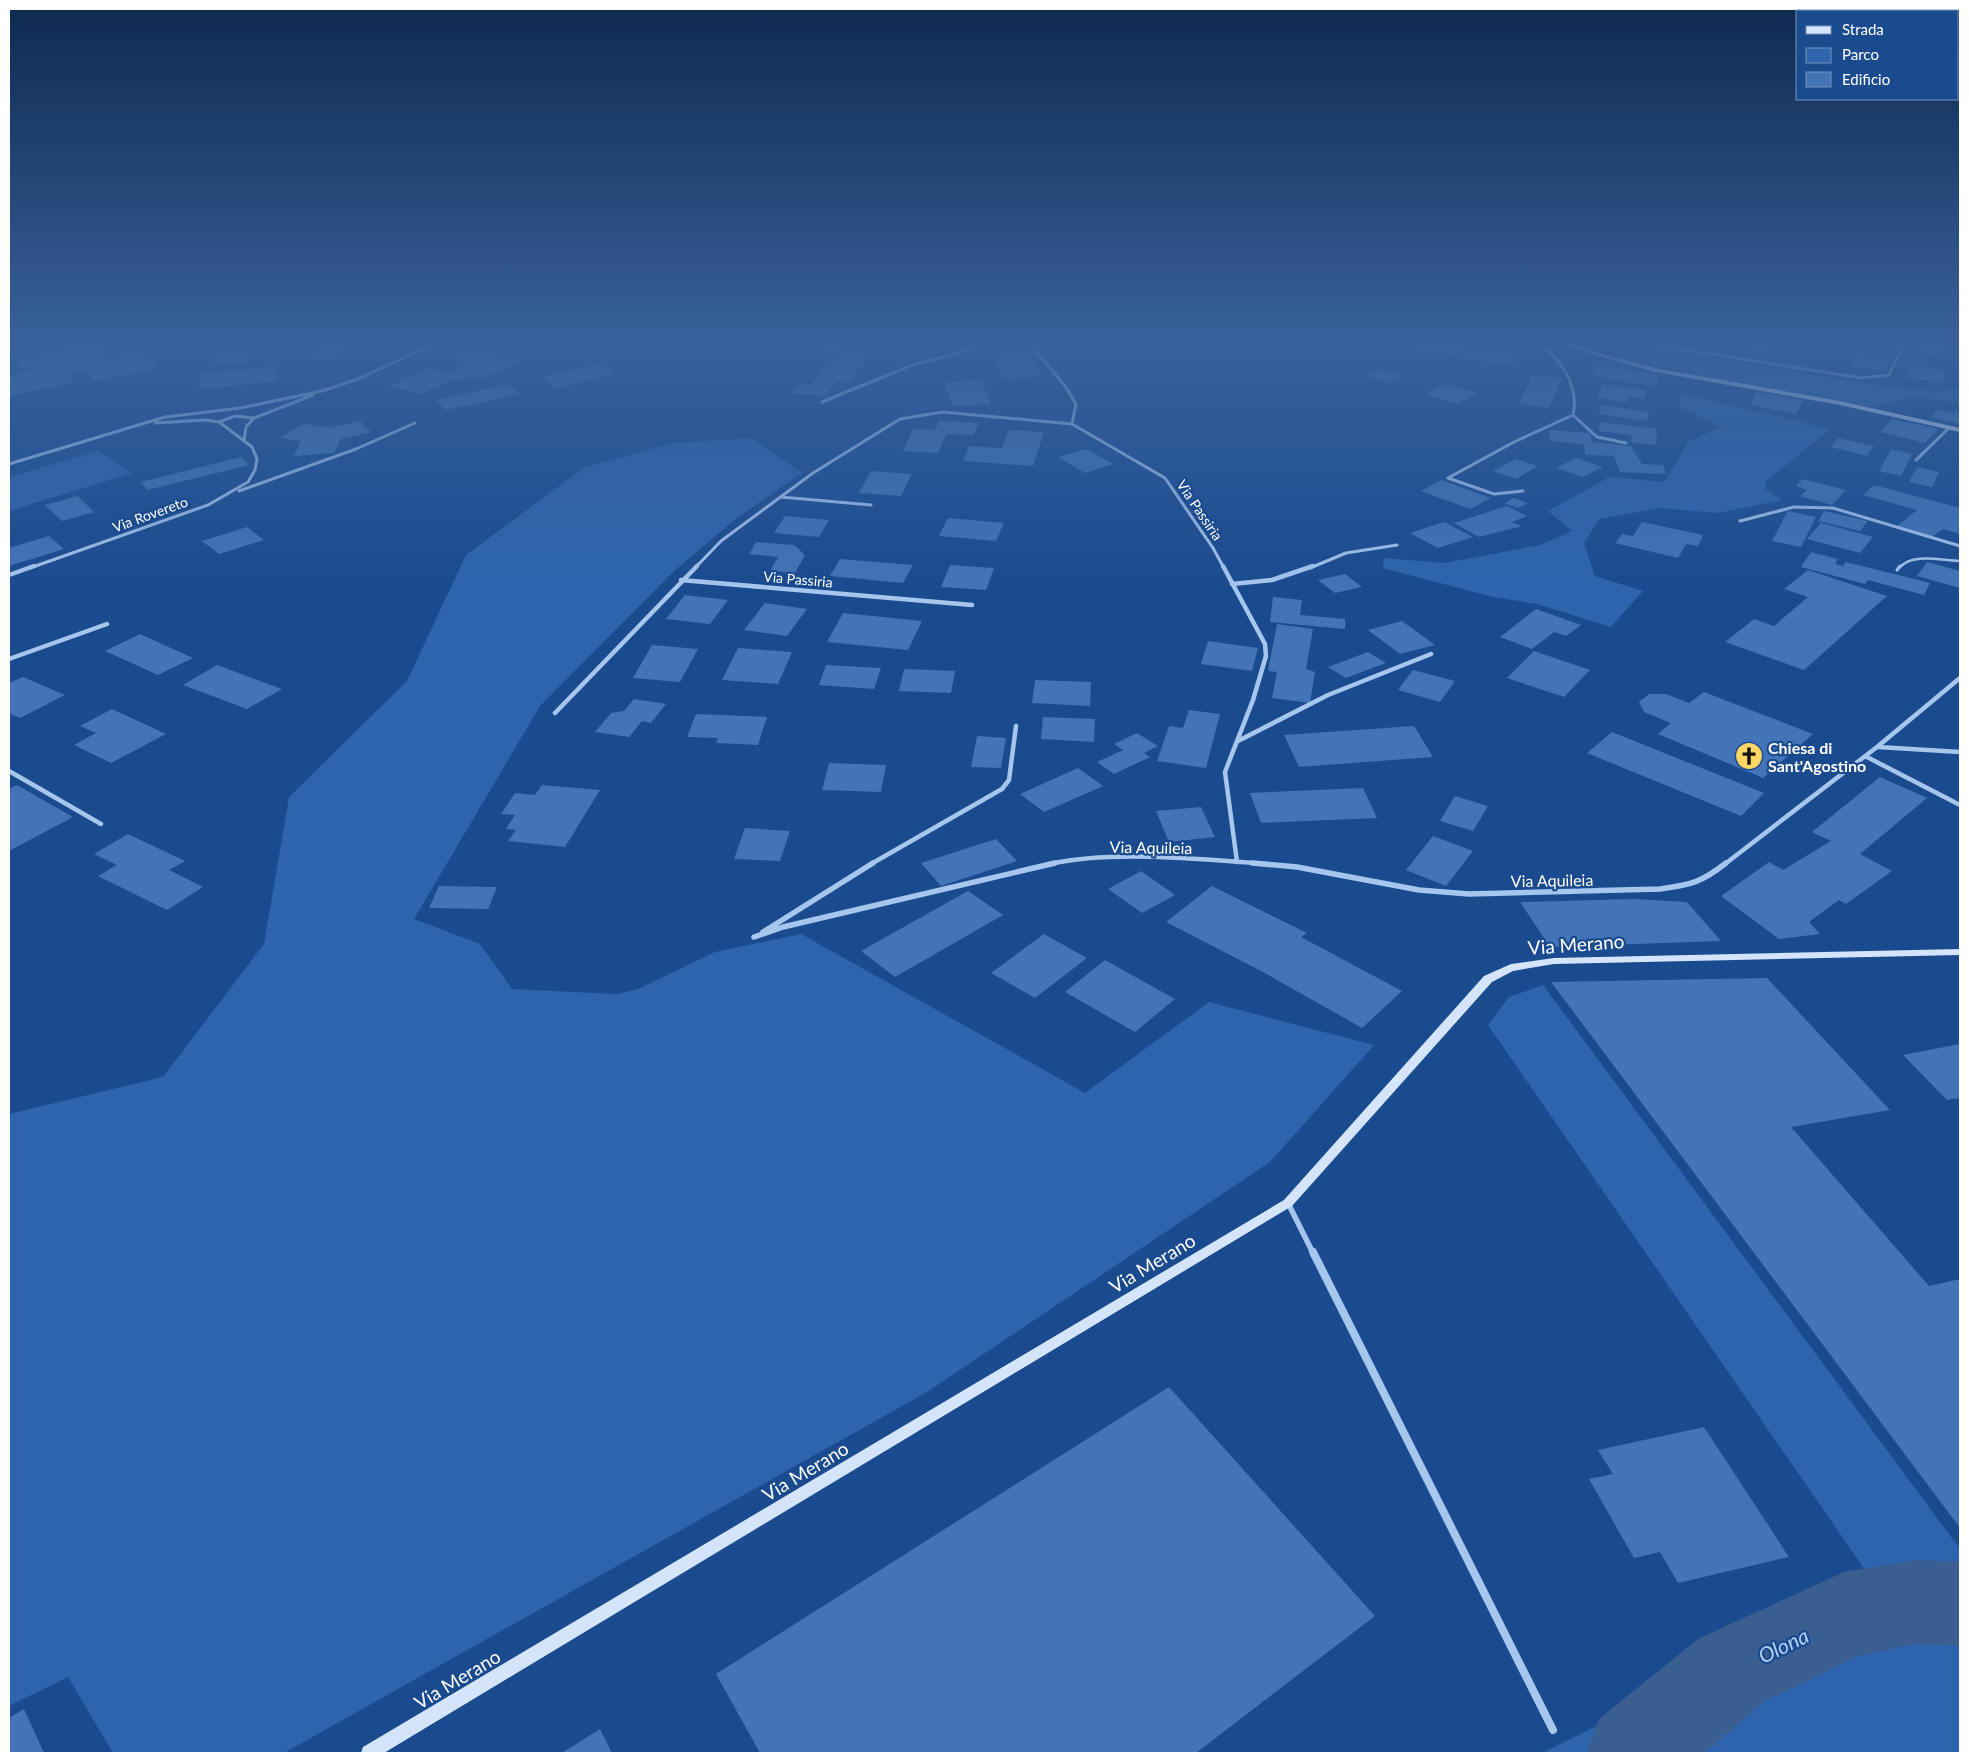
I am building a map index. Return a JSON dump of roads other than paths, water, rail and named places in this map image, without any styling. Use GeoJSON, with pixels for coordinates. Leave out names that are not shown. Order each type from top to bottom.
{"type":"FeatureCollection","features":[{"type":"Feature","properties":{"kind":"street"},"geometry":{"type":"LineString","coordinates":[[9,464],[145,422]]}},
{"type":"Feature","properties":{"kind":"street"},"geometry":{"type":"LineString","coordinates":[[142,423],[158,422]]}},
{"type":"Feature","properties":{"kind":"street","name":"Via Rovereto"},"geometry":{"type":"LineString","coordinates":[[9,575],[186,513],[229,494],[248,482],[255,470],[257,459],[252,447],[220,422]]}},
{"type":"Feature","properties":{"kind":"street"},"geometry":{"type":"LineString","coordinates":[[244,440],[246,427],[250,422]]}},
{"type":"Feature","properties":{"kind":"street","name":"Via Passiria"},"geometry":{"type":"LineString","coordinates":[[555,713],[721,540],[813,473],[896,422]]}},
{"type":"Feature","properties":{"kind":"street","name":"Via Passiria"},"geometry":{"type":"LineString","coordinates":[[1053,422],[1072,424],[1165,478],[1213,548],[1265,644],[1266,656],[1253,700],[1225,772],[1237,862]]}},
{"type":"Feature","properties":{"kind":"street"},"geometry":{"type":"LineString","coordinates":[[1523,491],[1494,494],[1448,478],[1514,442],[1557,422]]}},
{"type":"Feature","properties":{"kind":"street"},"geometry":{"type":"LineString","coordinates":[[1581,422],[1598,437],[1626,443]]}},
{"type":"Feature","properties":{"kind":"street"},"geometry":{"type":"LineString","coordinates":[[1924,422],[1960,430]]}},
{"type":"Feature","properties":{"kind":"street"},"geometry":{"type":"LineString","coordinates":[[229,494],[356,449],[415,423]]}},
{"type":"Feature","properties":{"kind":"street"},"geometry":{"type":"LineString","coordinates":[[1916,460],[1949,428]]}},
{"type":"Feature","properties":{"kind":"street"},"geometry":{"type":"LineString","coordinates":[[781,497],[871,505]]}},
{"type":"Feature","properties":{"kind":"street"},"geometry":{"type":"LineString","coordinates":[[1740,520],[1794,506],[1833,508],[1960,546]]}},
{"type":"Feature","properties":{"kind":"street"},"geometry":{"type":"LineString","coordinates":[[1232,584],[1272,580],[1291,575],[1346,553],[1397,545]]}},
{"type":"Feature","properties":{"kind":"street","name":"Via Passiria"},"geometry":{"type":"LineString","coordinates":[[681,580],[972,605]]}},
{"type":"Feature","properties":{"kind":"street"},"geometry":{"type":"LineString","coordinates":[[9,659],[107,624]]}},
{"type":"Feature","properties":{"kind":"street"},"geometry":{"type":"LineString","coordinates":[[1237,741],[1328,695],[1431,654]]}},
{"type":"Feature","properties":{"kind":"street","name":"Via Aquileia"},"geometry":{"type":"LineString","coordinates":[[1016,726],[1009,780],[1002,789],[861,870],[754,937],[783,927],[1069,860],[1142,858],[1237,862],[1297,867],[1419,890],[1469,894],[1660,889],[1684,886],[1706,879],[1877,747],[1960,678]]}},
{"type":"Feature","properties":{"kind":"street"},"geometry":{"type":"LineString","coordinates":[[1877,747],[1960,752]]}},
{"type":"Feature","properties":{"kind":"street"},"geometry":{"type":"LineString","coordinates":[[1865,756],[1960,805]]}},
{"type":"Feature","properties":{"kind":"street"},"geometry":{"type":"LineString","coordinates":[[9,771],[101,824]]}},
{"type":"Feature","properties":{"kind":"street","name":"Via Merano"},"geometry":{"type":"LineString","coordinates":[[369,1753],[1288,1203],[1488,979],[1511,968],[1554,961],[1960,952]]}},
{"type":"Feature","properties":{"kind":"street"},"geometry":{"type":"LineString","coordinates":[[1288,1203],[1553,1730]]}},
{"type":"Feature","properties":{"kind":"lane"},"geometry":{"type":"LineString","coordinates":[[1897,570],[1902,562],[1910,559],[1960,561]]}},
{"type":"Feature","properties":{"kind":"waterway","name":"Olona"},"geometry":{"type":"LineString","coordinates":[[1633,1753],[1730,1671],[1783,1647],[1844,1615],[1916,1602],[1960,1604]]}},
{"type":"Feature","properties":{"kind":"place","name":"Chiesa di Sant'Agostino"},"geometry":{"type":"Point","coordinates":[1749,756]}}]}
